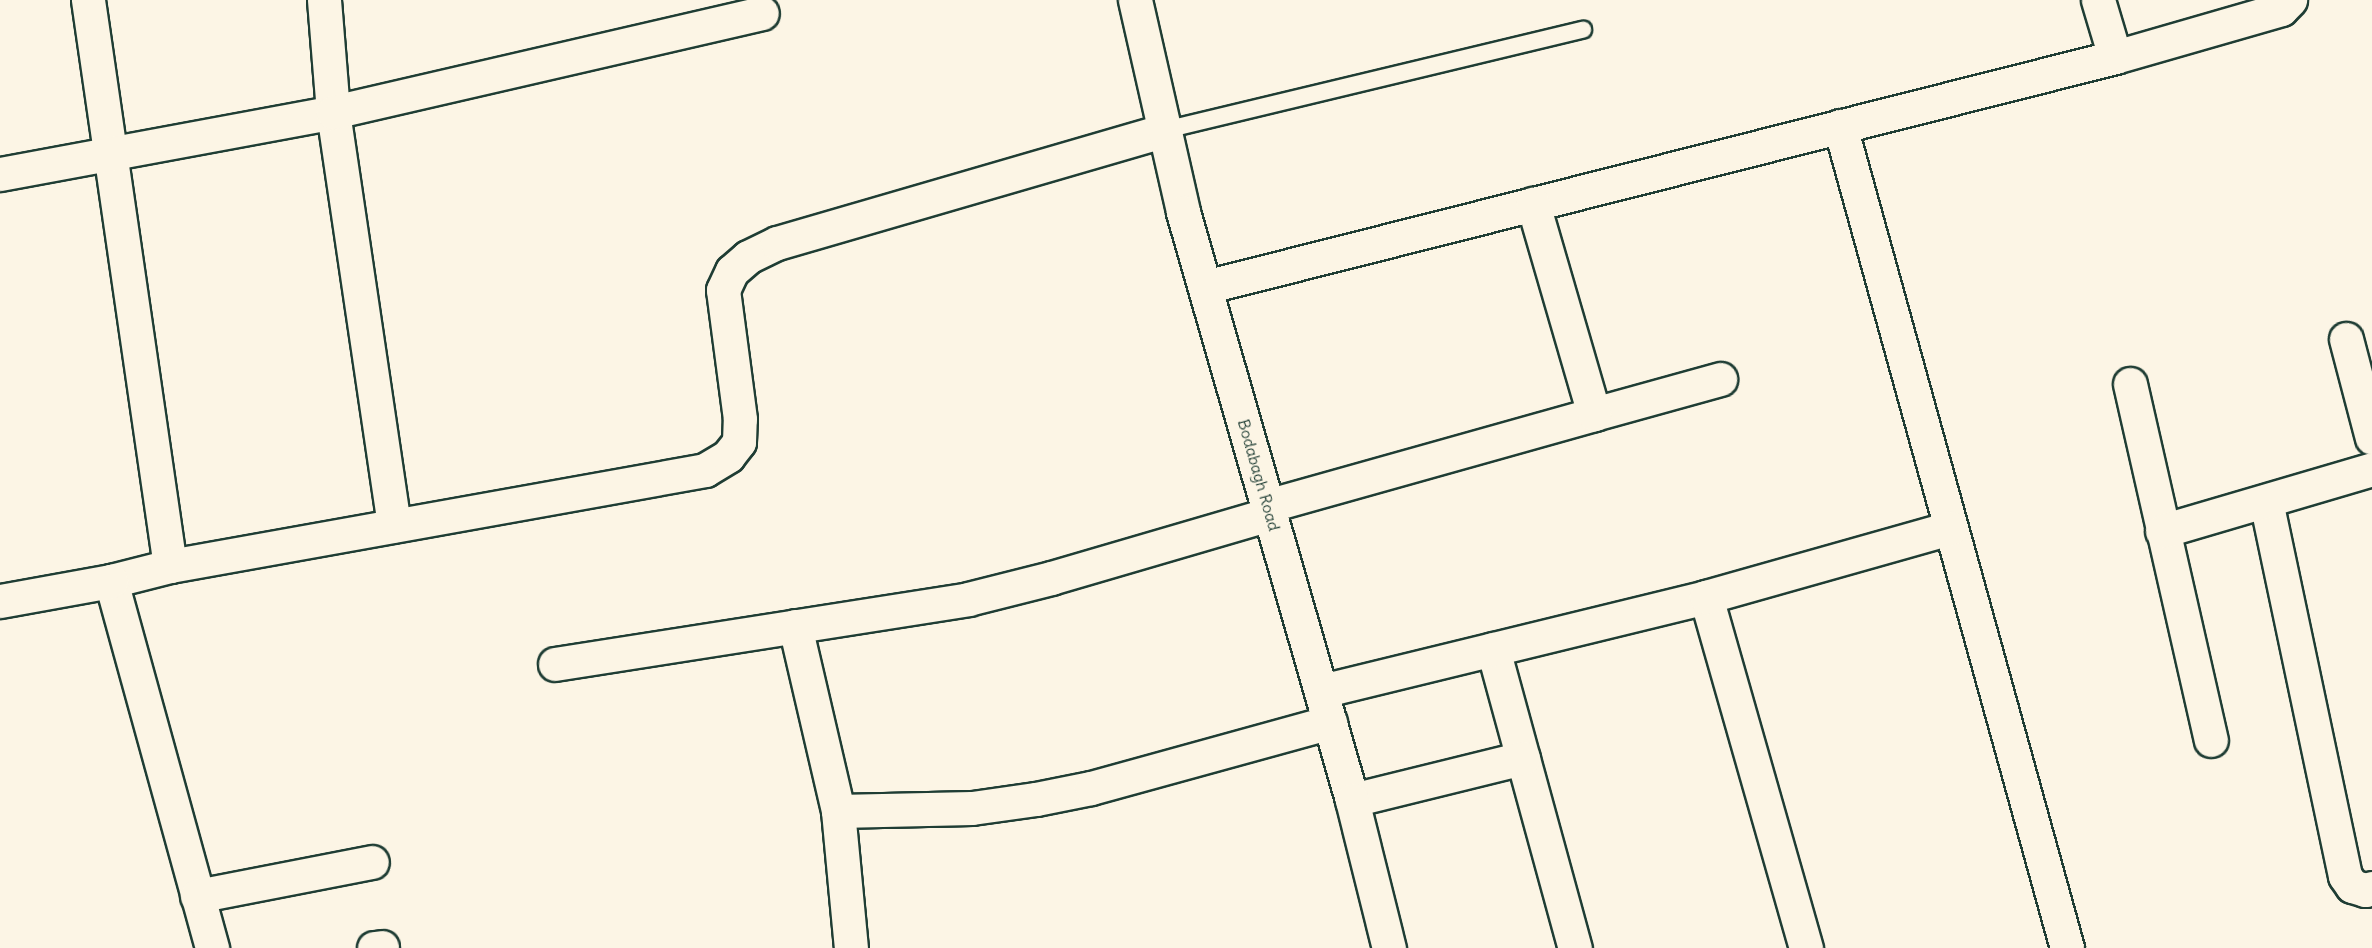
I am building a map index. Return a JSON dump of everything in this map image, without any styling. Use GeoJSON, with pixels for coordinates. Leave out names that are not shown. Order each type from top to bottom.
{"type":"FeatureCollection","features":[{"type":"Feature","properties":{"kind":"street"},"geometry":{"type":"LineString","coordinates":[[88,0],[170,566]]}},
{"type":"Feature","properties":{"kind":"street"},"geometry":{"type":"LineString","coordinates":[[324,0],[333,112],[394,526]]}},
{"type":"Feature","properties":{"kind":"street","name":"Bodabagh Road"},"geometry":{"type":"LineString","coordinates":[[1135,0],[1183,212],[1352,800],[1389,948]]}},
{"type":"Feature","properties":{"kind":"street"},"geometry":{"type":"LineString","coordinates":[[2098,0],[2115,57]]}},
{"type":"Feature","properties":{"kind":"street"},"geometry":{"type":"LineString","coordinates":[[1205,286],[2115,57],[2281,9],[2290,0]]}},
{"type":"Feature","properties":{"kind":"street"},"geometry":{"type":"LineString","coordinates":[[0,174],[333,112],[762,13]]}},
{"type":"Feature","properties":{"kind":"street"},"geometry":{"type":"LineString","coordinates":[[1840,126],[2067,948]]}},
{"type":"Feature","properties":{"kind":"street"},"geometry":{"type":"LineString","coordinates":[[0,601],[111,581],[170,566],[705,470],[728,456],[739,442],[740,419],[723,290],[732,271],[748,257],[777,243],[1165,130]]}},
{"type":"Feature","properties":{"kind":"street"},"geometry":{"type":"LineString","coordinates":[[1533,204],[1594,414]]}},
{"type":"Feature","properties":{"kind":"street"},"geometry":{"type":"LineString","coordinates":[[2346,339],[2372,438]]}},
{"type":"Feature","properties":{"kind":"street"},"geometry":{"type":"LineString","coordinates":[[555,664],[968,599],[1051,579],[1269,510],[1720,379]]}},
{"type":"Feature","properties":{"kind":"street"},"geometry":{"type":"LineString","coordinates":[[2130,384],[2211,740]]}},
{"type":"Feature","properties":{"kind":"street"},"geometry":{"type":"LineString","coordinates":[[2162,531],[2372,469]]}},
{"type":"Feature","properties":{"kind":"street"},"geometry":{"type":"LineString","coordinates":[[2266,501],[2345,876],[2352,886],[2365,890],[2372,888]]}},
{"type":"Feature","properties":{"kind":"street"},"geometry":{"type":"LineString","coordinates":[[1321,691],[1706,597],[1950,528]]}},
{"type":"Feature","properties":{"kind":"street"},"geometry":{"type":"LineString","coordinates":[[111,581],[212,948]]}},
{"type":"Feature","properties":{"kind":"street"},"geometry":{"type":"LineString","coordinates":[[1706,597],[1806,948]]}},
{"type":"Feature","properties":{"kind":"street"},"geometry":{"type":"LineString","coordinates":[[795,626],[838,811],[850,948]]}},
{"type":"Feature","properties":{"kind":"street"},"geometry":{"type":"LineString","coordinates":[[1493,649],[1575,948]]}},
{"type":"Feature","properties":{"kind":"street"},"geometry":{"type":"LineString","coordinates":[[838,811],[972,808],[1036,799],[1090,788],[1330,722]]}},
{"type":"Feature","properties":{"kind":"street"},"geometry":{"type":"LineString","coordinates":[[1352,800],[1523,758]]}},
{"type":"Feature","properties":{"kind":"street"},"geometry":{"type":"LineString","coordinates":[[197,896],[372,862]]}},
{"type":"Feature","properties":{"kind":"lane"},"geometry":{"type":"LineString","coordinates":[[1165,130],[1583,30]]}}]}
